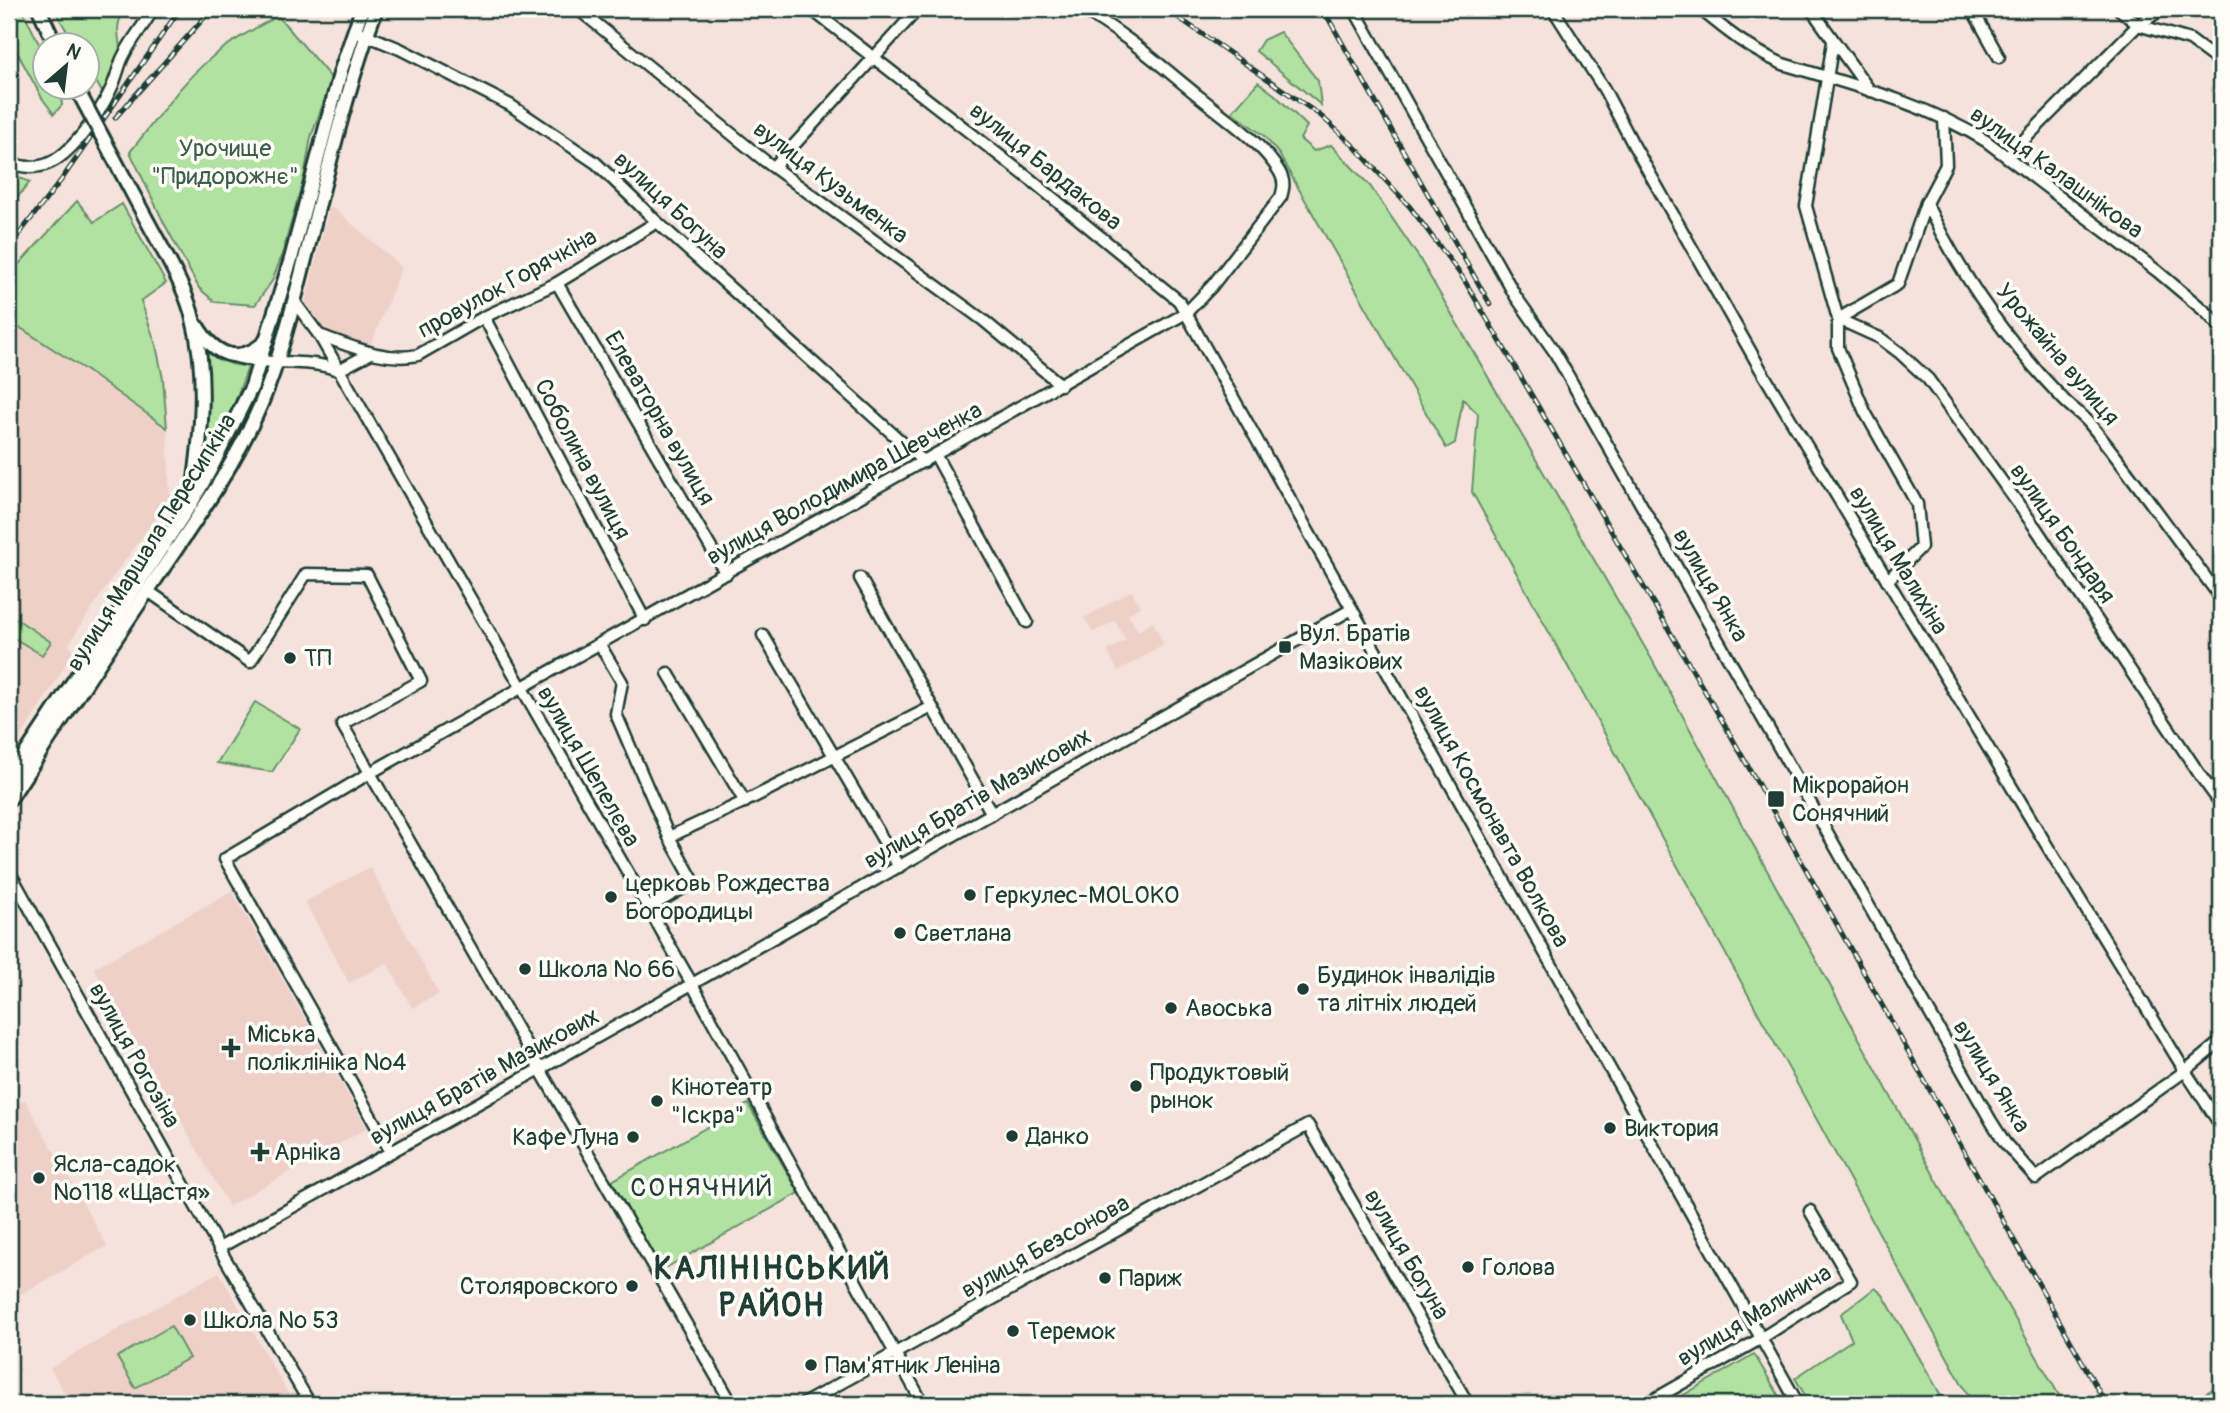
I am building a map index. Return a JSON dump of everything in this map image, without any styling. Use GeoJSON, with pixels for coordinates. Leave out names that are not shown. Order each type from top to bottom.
{"type":"FeatureCollection","features":[{"type":"Feature","properties":{"kind":"main road"},"geometry":{"type":"LineString","coordinates":[[39,9],[50,32]]}},
{"type":"Feature","properties":{"kind":"main road"},"geometry":{"type":"LineString","coordinates":[[84,102],[173,269],[193,319],[205,339],[231,356],[255,351],[267,340],[338,82],[362,9]]}},
{"type":"Feature","properties":{"kind":"main road","name":"вулиця Маршала Пересипкіна"},"geometry":{"type":"LineString","coordinates":[[9,800],[187,533],[239,448],[261,404],[294,301],[352,79],[376,9]]}},
{"type":"Feature","properties":{"kind":"main road"},"geometry":{"type":"LineString","coordinates":[[192,502],[202,394],[193,319]]}},
{"type":"Feature","properties":{"kind":"main road","name":"вулиця Маршала Пересипкіна"},"geometry":{"type":"LineString","coordinates":[[9,779],[192,502],[252,386],[267,340]]}},
{"type":"Feature","properties":{"kind":"street"},"geometry":{"type":"LineString","coordinates":[[9,162],[27,167],[41,166],[51,163],[72,146],[89,127],[105,102],[131,43],[153,9]]}},
{"type":"Feature","properties":{"kind":"street","name":"вулиця Кузьменка"},"geometry":{"type":"LineString","coordinates":[[578,9],[774,167],[983,320],[1061,385]]}},
{"type":"Feature","properties":{"kind":"street","name":"вулиця Бардакова"},"geometry":{"type":"LineString","coordinates":[[811,9],[1031,180],[1179,300],[1186,313]]}},
{"type":"Feature","properties":{"kind":"street"},"geometry":{"type":"LineString","coordinates":[[774,167],[918,9]]}},
{"type":"Feature","properties":{"kind":"street","name":"вулиця Володимира Шевченка"},"geometry":{"type":"LineString","coordinates":[[391,1152],[225,859],[370,773],[1186,313],[1212,286],[1281,197],[1285,185],[1280,172],[1258,146],[1236,127],[1117,30],[1081,9]]}},
{"type":"Feature","properties":{"kind":"street","name":"вулиця Янка"},"geometry":{"type":"LineString","coordinates":[[1354,9],[1516,297],[1561,363],[2005,1143],[2036,1178],[2185,1071]]}},
{"type":"Feature","properties":{"kind":"street","name":"вулиця Малихіна"},"geometry":{"type":"LineString","coordinates":[[1553,9],[1604,89],[1761,370],[2185,1071],[2221,1126]]}},
{"type":"Feature","properties":{"kind":"street","name":"вулиця Калашнікова"},"geometry":{"type":"LineString","coordinates":[[1700,9],[1739,41],[1762,55],[1871,91],[1944,118],[1968,130],[2157,271],[2221,328]]}},
{"type":"Feature","properties":{"kind":"street"},"geometry":{"type":"LineString","coordinates":[[1811,9],[1871,91]]}},
{"type":"Feature","properties":{"kind":"street"},"geometry":{"type":"LineString","coordinates":[[1972,9],[1999,57]]}},
{"type":"Feature","properties":{"kind":"street"},"geometry":{"type":"LineString","coordinates":[[2119,9],[2138,25],[2190,40],[2221,63]]}},
{"type":"Feature","properties":{"kind":"street"},"geometry":{"type":"LineString","coordinates":[[2007,157],[2138,25],[2162,9]]}},
{"type":"Feature","properties":{"kind":"street","name":"вулиця Богуна"},"geometry":{"type":"LineString","coordinates":[[354,30],[400,49],[510,105],[596,163],[657,222],[924,463]]}},
{"type":"Feature","properties":{"kind":"street"},"geometry":{"type":"LineString","coordinates":[[1833,42],[1806,206],[1838,319],[1838,348],[1865,412],[1917,503],[1921,548],[1887,580]]}},
{"type":"Feature","properties":{"kind":"street"},"geometry":{"type":"LineString","coordinates":[[1838,319],[1898,284],[1926,203],[1946,165],[1944,118]]}},
{"type":"Feature","properties":{"kind":"street","name":"Урожайна вулиця"},"geometry":{"type":"LineString","coordinates":[[1926,203],[1945,242],[2008,335],[2064,401],[2082,414],[2127,468],[2159,516],[2221,598]]}},
{"type":"Feature","properties":{"kind":"street","name":"провулок Горячкіна"},"geometry":{"type":"LineString","coordinates":[[319,335],[371,353],[407,357],[418,355],[484,317],[557,284],[657,222]]}},
{"type":"Feature","properties":{"kind":"street","name":"Елеваторна вулиця"},"geometry":{"type":"LineString","coordinates":[[557,284],[726,574]]}},
{"type":"Feature","properties":{"kind":"street","name":"вулиця Шепелєва"},"geometry":{"type":"LineString","coordinates":[[294,301],[319,335],[692,984],[923,1404]]}},
{"type":"Feature","properties":{"kind":"street","name":"вулиця Космонавта Волкова"},"geometry":{"type":"LineString","coordinates":[[1186,313],[1798,1404]]}},
{"type":"Feature","properties":{"kind":"street","name":"Соболина вулиця"},"geometry":{"type":"LineString","coordinates":[[484,317],[645,620]]}},
{"type":"Feature","properties":{"kind":"street","name":"вулиця Бондаря"},"geometry":{"type":"LineString","coordinates":[[1838,319],[1880,338],[1928,379],[2037,530],[2221,804]]}},
{"type":"Feature","properties":{"kind":"street"},"geometry":{"type":"LineString","coordinates":[[231,356],[260,363],[311,362],[339,370],[371,353]]}},
{"type":"Feature","properties":{"kind":"street"},"geometry":{"type":"LineString","coordinates":[[936,456],[1027,622]]}},
{"type":"Feature","properties":{"kind":"street"},"geometry":{"type":"LineString","coordinates":[[148,591],[250,662],[306,574],[367,575],[421,681],[342,724],[732,1404]]}},
{"type":"Feature","properties":{"kind":"street"},"geometry":{"type":"LineString","coordinates":[[860,578],[992,814]]}},
{"type":"Feature","properties":{"kind":"street","name":"вулиця Братів Мазикових"},"geometry":{"type":"LineString","coordinates":[[219,1248],[692,984],[1352,609]]}},
{"type":"Feature","properties":{"kind":"street"},"geometry":{"type":"LineString","coordinates":[[763,635],[899,867]]}},
{"type":"Feature","properties":{"kind":"street"},"geometry":{"type":"LineString","coordinates":[[600,645],[622,682],[616,714],[669,837],[694,882],[648,908]]}},
{"type":"Feature","properties":{"kind":"street"},"geometry":{"type":"LineString","coordinates":[[668,673],[745,802]]}},
{"type":"Feature","properties":{"kind":"street"},"geometry":{"type":"LineString","coordinates":[[669,837],[745,802],[932,707]]}},
{"type":"Feature","properties":{"kind":"street","name":"вулиця Рогозіна"},"geometry":{"type":"LineString","coordinates":[[9,872],[219,1248],[310,1404]]}},
{"type":"Feature","properties":{"kind":"street"},"geometry":{"type":"LineString","coordinates":[[2185,1071],[2221,1041]]}},
{"type":"Feature","properties":{"kind":"street","name":"вулиця Богуна"},"geometry":{"type":"LineString","coordinates":[[1308,1125],[1468,1404]]}},
{"type":"Feature","properties":{"kind":"street","name":"вулиця Безсонова"},"geometry":{"type":"LineString","coordinates":[[803,1404],[1308,1125]]}},
{"type":"Feature","properties":{"kind":"street","name":"вулиця Малинича"},"geometry":{"type":"LineString","coordinates":[[1646,1404],[1760,1339],[1851,1281],[1810,1211]]}},
{"type":"Feature","properties":{"kind":"shaded area"},"geometry":{"type":"Polygon","coordinates":[[[330,205],[402,267],[371,344],[333,343],[305,304],[330,205]]]}},
{"type":"Feature","properties":{"kind":"shaded area"},"geometry":{"type":"Polygon","coordinates":[[[9,325],[22,329],[84,369],[167,428],[170,499],[112,578],[68,645],[75,650],[9,756],[9,635],[42,655],[51,643],[9,614],[9,325]]]}},
{"type":"Feature","properties":{"kind":"shaded area"},"geometry":{"type":"Polygon","coordinates":[[[1131,591],[1141,606],[1128,614],[1138,631],[1153,622],[1164,645],[1118,671],[1107,651],[1126,640],[1115,621],[1093,632],[1084,618],[1131,591]]]}},
{"type":"Feature","properties":{"kind":"shaded area"},"geometry":{"type":"Polygon","coordinates":[[[370,867],[439,994],[412,1008],[387,963],[349,983],[305,902],[370,867]]]}},
{"type":"Feature","properties":{"kind":"shaded area","name":"Міська поліклініка №4"},"geometry":{"type":"Polygon","coordinates":[[[232,891],[367,1128],[229,1206],[94,968],[232,891]]]}},
{"type":"Feature","properties":{"kind":"shaded area","name":"Ясла-садок №118 «Щастя»"},"geometry":{"type":"Polygon","coordinates":[[[25,1100],[107,1246],[9,1301],[9,1109],[25,1100]]]}},
{"type":"Feature","properties":{"kind":"shaded area","name":"Школа № 53"},"geometry":{"type":"Polygon","coordinates":[[[219,1272],[294,1404],[71,1404],[50,1368],[219,1272]]]}},
{"type":"Feature","properties":{"kind":"green space"},"geometry":{"type":"Polygon","coordinates":[[[9,9],[22,9],[33,32],[32,80],[11,41],[9,9]]]}},
{"type":"Feature","properties":{"kind":"green space"},"geometry":{"type":"Polygon","coordinates":[[[54,9],[125,9],[118,27],[120,58],[105,97],[102,92],[102,32],[67,32],[54,9]]]}},
{"type":"Feature","properties":{"kind":"green space","name":"Урочище \"Придорожнє\""},"geometry":{"type":"Polygon","coordinates":[[[278,16],[332,79],[311,137],[304,177],[272,281],[255,305],[215,302],[199,288],[130,152],[184,85],[208,60],[235,40],[278,16]]]}},
{"type":"Feature","properties":{"kind":"green space"},"geometry":{"type":"Polygon","coordinates":[[[1280,32],[1318,81],[1321,105],[1256,51],[1263,40],[1280,32]]]}},
{"type":"Feature","properties":{"kind":"green space"},"geometry":{"type":"Polygon","coordinates":[[[1258,82],[1307,126],[1300,139],[1314,151],[1331,145],[1370,186],[1418,256],[1651,658],[1955,1214],[2064,1404],[1973,1404],[1472,492],[1478,414],[1463,399],[1455,443],[1446,448],[1279,154],[1264,136],[1232,112],[1258,82]]]}},
{"type":"Feature","properties":{"kind":"green space"},"geometry":{"type":"Polygon","coordinates":[[[45,102],[62,102],[54,114],[45,102]]]}},
{"type":"Feature","properties":{"kind":"green space"},"geometry":{"type":"Polygon","coordinates":[[[9,174],[30,182],[9,208],[9,174]]]}},
{"type":"Feature","properties":{"kind":"green space","name":"Урочище \"Придорожнє\""},"geometry":{"type":"Polygon","coordinates":[[[77,201],[94,222],[122,204],[166,283],[141,301],[156,345],[163,379],[167,428],[84,369],[22,329],[9,325],[9,275],[77,201]]]}},
{"type":"Feature","properties":{"kind":"green space"},"geometry":{"type":"Polygon","coordinates":[[[204,349],[231,364],[248,367],[228,420],[203,468],[209,397],[204,349]]]}},
{"type":"Feature","properties":{"kind":"green space"},"geometry":{"type":"Polygon","coordinates":[[[9,614],[51,642],[42,655],[9,635],[9,614]]]}},
{"type":"Feature","properties":{"kind":"green space"},"geometry":{"type":"Polygon","coordinates":[[[255,702],[300,729],[272,772],[217,763],[255,702]]]}},
{"type":"Feature","properties":{"kind":"green space"},"geometry":{"type":"Polygon","coordinates":[[[748,1104],[799,1193],[662,1270],[612,1181],[748,1104]]]}},
{"type":"Feature","properties":{"kind":"green space"},"geometry":{"type":"Polygon","coordinates":[[[1875,1288],[1883,1295],[1946,1404],[1810,1404],[1795,1378],[1852,1340],[1841,1314],[1875,1288]]]}},
{"type":"Feature","properties":{"kind":"green space"},"geometry":{"type":"Polygon","coordinates":[[[171,1326],[189,1358],[135,1388],[117,1357],[171,1326]]]}},
{"type":"Feature","properties":{"kind":"green space"},"geometry":{"type":"Polygon","coordinates":[[[1754,1354],[1784,1404],[1668,1404],[1754,1354]]]}},
{"type":"Feature","properties":{"kind":"green space"},"geometry":{"type":"Polygon","coordinates":[[[2221,1384],[2221,1404],[2188,1404],[2221,1384]]]}},
{"type":"Feature","properties":{"kind":"railway"},"geometry":{"type":"LineString","coordinates":[[9,247],[62,179],[180,9]]}},
{"type":"Feature","properties":{"kind":"railway"},"geometry":{"type":"LineString","coordinates":[[115,118],[212,9]]}},
{"type":"Feature","properties":{"kind":"railway"},"geometry":{"type":"LineString","coordinates":[[1166,9],[1321,116],[1354,146],[1410,207],[1463,278],[1731,736],[2106,1404]]}},
{"type":"Feature","properties":{"kind":"railway"},"geometry":{"type":"LineString","coordinates":[[1323,9],[1490,304]]}},
{"type":"Feature","properties":{"kind":"place","name":"Вул. Братів Мазікових"},"geometry":{"type":"Point","coordinates":[1285,647]}},
{"type":"Feature","properties":{"kind":"place","name":"ТП"},"geometry":{"type":"Point","coordinates":[290,658]}},
{"type":"Feature","properties":{"kind":"place","name":"Мікрорайон Сонячний"},"geometry":{"type":"Point","coordinates":[1776,799]}},
{"type":"Feature","properties":{"kind":"place","name":"Геркулес-MOLOKO"},"geometry":{"type":"Point","coordinates":[970,895]}},
{"type":"Feature","properties":{"kind":"place","name":"церковь Рождества Богородицы"},"geometry":{"type":"Point","coordinates":[611,897]}},
{"type":"Feature","properties":{"kind":"place","name":"Светлана"},"geometry":{"type":"Point","coordinates":[900,933]}},
{"type":"Feature","properties":{"kind":"place","name":"Школа № 66"},"geometry":{"type":"Point","coordinates":[525,969]}},
{"type":"Feature","properties":{"kind":"place","name":"Будинок інвалідів та літніх людей"},"geometry":{"type":"Point","coordinates":[1303,989]}},
{"type":"Feature","properties":{"kind":"place","name":"Авоська"},"geometry":{"type":"Point","coordinates":[1171,1008]}},
{"type":"Feature","properties":{"kind":"place","name":"Міська поліклініка №4"},"geometry":{"type":"Point","coordinates":[231,1048]}},
{"type":"Feature","properties":{"kind":"place","name":"Продуктовый рынок"},"geometry":{"type":"Point","coordinates":[1136,1086]}},
{"type":"Feature","properties":{"kind":"place","name":"Кінотеатр \"Іскра\""},"geometry":{"type":"Point","coordinates":[657,1101]}},
{"type":"Feature","properties":{"kind":"place","name":"Виктория"},"geometry":{"type":"Point","coordinates":[1610,1128]}},
{"type":"Feature","properties":{"kind":"place","name":"Данко"},"geometry":{"type":"Point","coordinates":[1012,1136]}},
{"type":"Feature","properties":{"kind":"place","name":"Кафе Луна"},"geometry":{"type":"Point","coordinates":[633,1137]}},
{"type":"Feature","properties":{"kind":"place","name":"Арніка"},"geometry":{"type":"Point","coordinates":[260,1152]}},
{"type":"Feature","properties":{"kind":"place","name":"Ясла-садок №118 «Щастя»"},"geometry":{"type":"Point","coordinates":[39,1178]}},
{"type":"Feature","properties":{"kind":"place","name":"Голова"},"geometry":{"type":"Point","coordinates":[1468,1267]}},
{"type":"Feature","properties":{"kind":"place","name":"Париж"},"geometry":{"type":"Point","coordinates":[1105,1278]}},
{"type":"Feature","properties":{"kind":"place","name":"Столяровского"},"geometry":{"type":"Point","coordinates":[632,1286]}},
{"type":"Feature","properties":{"kind":"place","name":"Школа № 53"},"geometry":{"type":"Point","coordinates":[190,1320]}},
{"type":"Feature","properties":{"kind":"place","name":"Теремок"},"geometry":{"type":"Point","coordinates":[1013,1331]}},
{"type":"Feature","properties":{"kind":"place","name":"Пам'ятник Леніна"},"geometry":{"type":"Point","coordinates":[811,1365]}},
{"type":"Feature","properties":{"kind":"district","name":"СОНЯЧНИЙ"},"geometry":{"type":"Point","coordinates":[702,1187]}},
{"type":"Feature","properties":{"kind":"district","name":"КАЛІНІНСЬКИЙ РАЙОН"},"geometry":{"type":"Point","coordinates":[772,1286]}}]}
